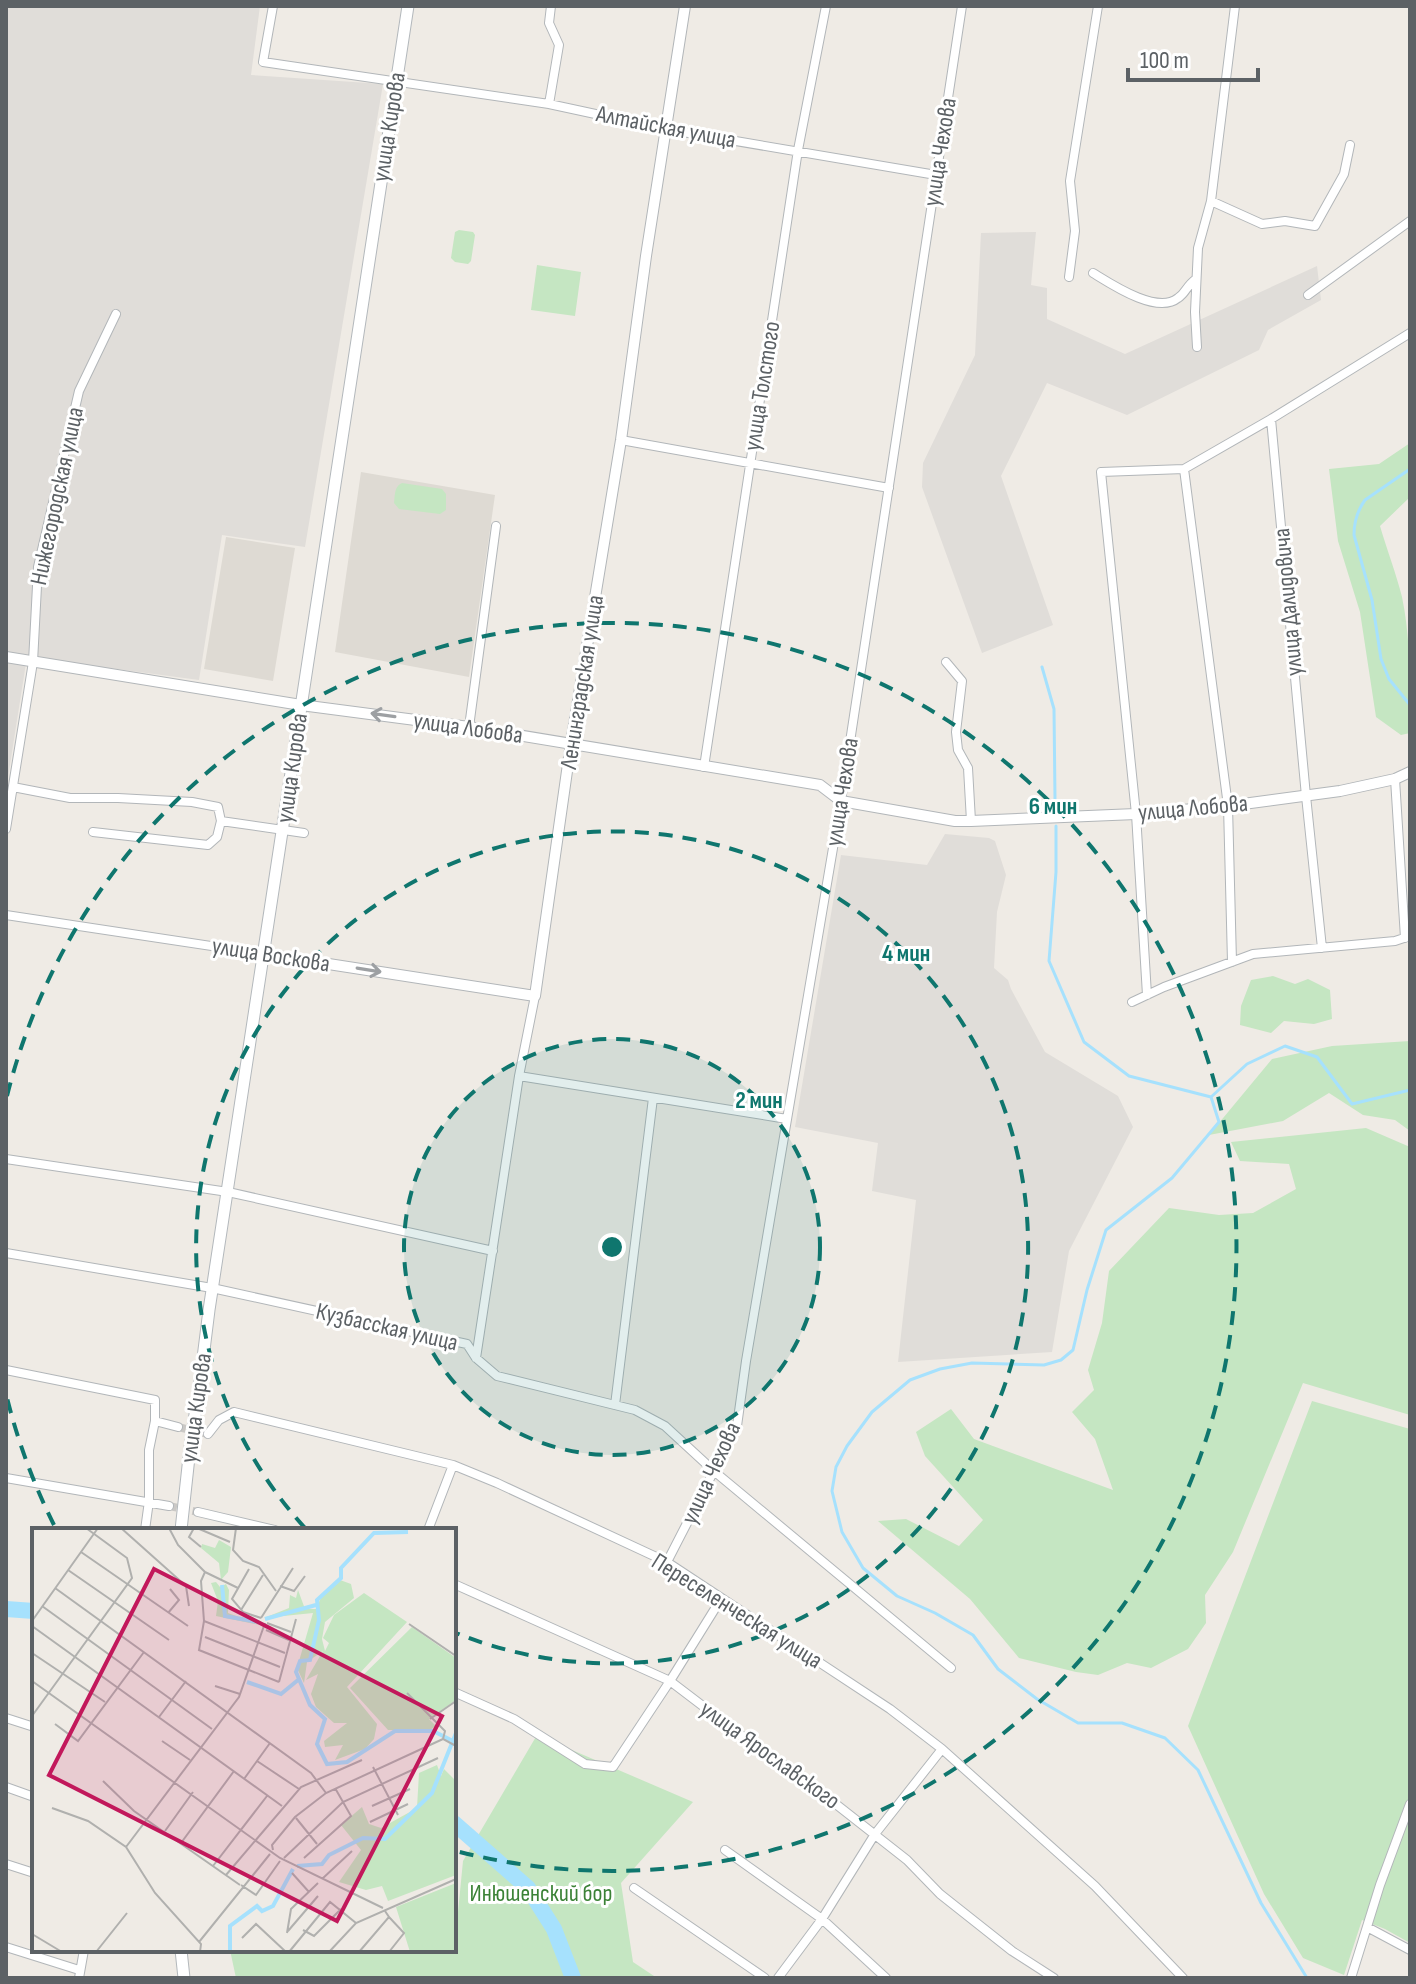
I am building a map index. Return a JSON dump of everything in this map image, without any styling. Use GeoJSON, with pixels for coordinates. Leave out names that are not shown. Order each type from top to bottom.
{"type":"FeatureCollection","features":[{"type":"Feature","properties":{"kind":"main road","name":"улица Кирова"},"geometry":{"type":"LineString","coordinates":[[181,1528],[212,1288],[408,6]]}},
{"type":"Feature","properties":{"kind":"main road"},"geometry":{"type":"LineString","coordinates":[[181,1952],[184,1978]]}},
{"type":"Feature","properties":{"kind":"street","name":"Алтайская улица"},"geometry":{"type":"LineString","coordinates":[[273,6],[263,62],[549,104],[665,129],[936,175]]}},
{"type":"Feature","properties":{"kind":"street"},"geometry":{"type":"LineString","coordinates":[[549,104],[559,45],[549,23],[551,6]]}},
{"type":"Feature","properties":{"kind":"street","name":"Ленинградская улица"},"geometry":{"type":"LineString","coordinates":[[476,1358],[621,440],[685,6]]}},
{"type":"Feature","properties":{"kind":"street","name":"улица Толстого"},"geometry":{"type":"LineString","coordinates":[[704,767],[798,150],[826,6]]}},
{"type":"Feature","properties":{"kind":"street","name":"улица Чехова"},"geometry":{"type":"LineString","coordinates":[[667,1562],[737,1426],[841,801],[962,6]]}},
{"type":"Feature","properties":{"kind":"street"},"geometry":{"type":"LineString","coordinates":[[1069,277],[1075,231],[1070,181],[1098,6]]}},
{"type":"Feature","properties":{"kind":"street"},"geometry":{"type":"LineString","coordinates":[[1197,347],[1198,248],[1211,201],[1235,6]]}},
{"type":"Feature","properties":{"kind":"street"},"geometry":{"type":"LineString","coordinates":[[1211,201],[1262,224],[1285,221],[1315,226],[1344,174],[1350,145]]}},
{"type":"Feature","properties":{"kind":"street"},"geometry":{"type":"LineString","coordinates":[[1308,295],[1410,221]]}},
{"type":"Feature","properties":{"kind":"street"},"geometry":{"type":"LineString","coordinates":[[1093,273],[1125,293],[1166,303],[1178,299],[1196,279]]}},
{"type":"Feature","properties":{"kind":"street","name":"Нижегородская улица"},"geometry":{"type":"LineString","coordinates":[[6,829],[33,662],[38,567],[79,391],[116,314]]}},
{"type":"Feature","properties":{"kind":"street"},"geometry":{"type":"LineString","coordinates":[[1147,995],[1136,814],[1101,472],[1184,469],[1410,333]]}},
{"type":"Feature","properties":{"kind":"street","name":"улица Далидовича"},"geometry":{"type":"LineString","coordinates":[[1271,419],[1322,948]]}},
{"type":"Feature","properties":{"kind":"street"},"geometry":{"type":"LineString","coordinates":[[621,440],[889,488]]}},
{"type":"Feature","properties":{"kind":"street"},"geometry":{"type":"LineString","coordinates":[[1184,469],[1228,806],[1232,962]]}},
{"type":"Feature","properties":{"kind":"street"},"geometry":{"type":"LineString","coordinates":[[469,727],[496,526]]}},
{"type":"Feature","properties":{"kind":"street","name":"улица Лобова"},"geometry":{"type":"LineString","coordinates":[[6,657],[301,705],[571,743],[820,785],[841,801],[955,821],[1136,814],[1228,806],[1340,791],[1395,779],[1410,772]]}},
{"type":"Feature","properties":{"kind":"street"},"geometry":{"type":"LineString","coordinates":[[946,662],[962,681],[956,732],[958,750],[968,768],[971,821]]}},
{"type":"Feature","properties":{"kind":"street"},"geometry":{"type":"LineString","coordinates":[[1132,1002],[1253,954],[1395,941],[1407,937],[1395,779]]}},
{"type":"Feature","properties":{"kind":"street"},"geometry":{"type":"LineString","coordinates":[[13,787],[70,798],[192,802],[218,807],[221,821],[217,837],[208,845],[93,832]]}},
{"type":"Feature","properties":{"kind":"street"},"geometry":{"type":"LineString","coordinates":[[221,821],[304,833]]}},
{"type":"Feature","properties":{"kind":"street","name":"улица Воскова"},"geometry":{"type":"LineString","coordinates":[[6,915],[535,996]]}},
{"type":"Feature","properties":{"kind":"street"},"geometry":{"type":"LineString","coordinates":[[519,1076],[787,1119]]}},
{"type":"Feature","properties":{"kind":"street"},"geometry":{"type":"LineString","coordinates":[[615,1405],[653,1098]]}},
{"type":"Feature","properties":{"kind":"street"},"geometry":{"type":"LineString","coordinates":[[6,1159],[228,1192],[493,1251]]}},
{"type":"Feature","properties":{"kind":"street","name":"Кузбасская улица"},"geometry":{"type":"LineString","coordinates":[[6,1253],[212,1288],[467,1344],[476,1358],[497,1376],[635,1410],[665,1426],[715,1472],[951,1668]]}},
{"type":"Feature","properties":{"kind":"street"},"geometry":{"type":"LineString","coordinates":[[6,1370],[155,1400],[145,1528]]}},
{"type":"Feature","properties":{"kind":"street","name":"Переселенческая улица"},"geometry":{"type":"LineString","coordinates":[[208,1434],[219,1420],[234,1412],[453,1465],[667,1562],[890,1709],[942,1749],[1095,1886],[1183,1978]]}},
{"type":"Feature","properties":{"kind":"street"},"geometry":{"type":"LineString","coordinates":[[155,1421],[178,1427]]}},
{"type":"Feature","properties":{"kind":"street"},"geometry":{"type":"LineString","coordinates":[[429,1528],[453,1465]]}},
{"type":"Feature","properties":{"kind":"street"},"geometry":{"type":"LineString","coordinates":[[6,1478],[169,1506]]}},
{"type":"Feature","properties":{"kind":"street"},"geometry":{"type":"LineString","coordinates":[[198,1512],[266,1528]]}},
{"type":"Feature","properties":{"kind":"street","name":"улица Ярославского"},"geometry":{"type":"LineString","coordinates":[[456,1585],[670,1681],[795,1772],[907,1860],[940,1894],[1012,1951],[1054,1978]]}},
{"type":"Feature","properties":{"kind":"street"},"geometry":{"type":"LineString","coordinates":[[456,1693],[514,1719],[585,1764],[613,1767],[721,1599]]}},
{"type":"Feature","properties":{"kind":"street"},"geometry":{"type":"LineString","coordinates":[[6,1718],[32,1726]]}},
{"type":"Feature","properties":{"kind":"street"},"geometry":{"type":"LineString","coordinates":[[778,1978],[822,1919],[875,1834],[942,1749]]}},
{"type":"Feature","properties":{"kind":"street"},"geometry":{"type":"LineString","coordinates":[[6,1787],[32,1796]]}},
{"type":"Feature","properties":{"kind":"street"},"geometry":{"type":"LineString","coordinates":[[1351,1978],[1380,1885],[1410,1804]]}},
{"type":"Feature","properties":{"kind":"street"},"geometry":{"type":"LineString","coordinates":[[725,1850],[822,1919],[886,1978]]}},
{"type":"Feature","properties":{"kind":"street"},"geometry":{"type":"LineString","coordinates":[[6,1864],[32,1872]]}},
{"type":"Feature","properties":{"kind":"street"},"geometry":{"type":"LineString","coordinates":[[634,1888],[765,1978]]}},
{"type":"Feature","properties":{"kind":"street"},"geometry":{"type":"LineString","coordinates":[[1367,1927],[1410,1950]]}},
{"type":"Feature","properties":{"kind":"street"},"geometry":{"type":"LineString","coordinates":[[6,1947],[79,1974],[84,1952]]}},
{"type":"Feature","properties":{"kind":"shaded area"},"geometry":{"type":"Polygon","coordinates":[[[6,6],[260,6],[251,75],[383,84],[305,547],[222,535],[199,680],[27,657],[6,790],[6,6]]]}},
{"type":"Feature","properties":{"kind":"shaded area"},"geometry":{"type":"Polygon","coordinates":[[[1036,232],[1031,285],[1047,288],[1047,319],[1125,354],[1317,266],[1321,300],[1268,330],[1259,350],[1127,415],[1047,383],[1001,476],[1053,625],[982,653],[922,487],[923,463],[975,355],[981,233],[1036,232]]]}},
{"type":"Feature","properties":{"kind":"shaded area"},"geometry":{"type":"Polygon","coordinates":[[[361,472],[495,495],[469,677],[335,652],[361,472]]]}},
{"type":"Feature","properties":{"kind":"shaded area"},"geometry":{"type":"Polygon","coordinates":[[[226,537],[295,548],[273,681],[204,669],[226,537]]]}},
{"type":"Feature","properties":{"kind":"shaded area"},"geometry":{"type":"Polygon","coordinates":[[[945,834],[995,841],[1006,875],[997,912],[994,968],[1008,980],[1045,1052],[1118,1096],[1133,1127],[1069,1251],[1052,1352],[898,1362],[916,1200],[872,1191],[878,1143],[795,1127],[841,855],[927,865],[945,834]]]}},
{"type":"Feature","properties":{"kind":"green space"},"geometry":{"type":"Polygon","coordinates":[[[459,230],[475,235],[468,264],[455,262],[451,258],[455,232],[459,230]]]}},
{"type":"Feature","properties":{"kind":"green space"},"geometry":{"type":"Polygon","coordinates":[[[537,265],[581,272],[575,316],[531,310],[537,265]]]}},
{"type":"Feature","properties":{"kind":"green space"},"geometry":{"type":"Polygon","coordinates":[[[1410,443],[1410,497],[1380,526],[1402,597],[1407,630],[1410,733],[1401,735],[1376,717],[1360,612],[1338,541],[1329,469],[1379,464],[1410,443]]]}},
{"type":"Feature","properties":{"kind":"green space"},"geometry":{"type":"Polygon","coordinates":[[[402,483],[442,489],[446,494],[446,510],[440,514],[399,509],[394,503],[395,494],[402,483]]]}},
{"type":"Feature","properties":{"kind":"green space"},"geometry":{"type":"Polygon","coordinates":[[[1273,976],[1295,984],[1308,979],[1330,990],[1332,1019],[1314,1024],[1284,1021],[1271,1033],[1240,1025],[1241,1006],[1251,980],[1273,976]]]}},
{"type":"Feature","properties":{"kind":"green space"},"geometry":{"type":"Polygon","coordinates":[[[1410,1041],[1410,1131],[1395,1120],[1363,1115],[1329,1093],[1283,1121],[1209,1135],[1272,1059],[1332,1046],[1410,1041]]]}},
{"type":"Feature","properties":{"kind":"green space"},"geometry":{"type":"Polygon","coordinates":[[[1366,1128],[1410,1147],[1410,1415],[1303,1383],[1233,1552],[1205,1595],[1206,1623],[1188,1649],[1151,1668],[1127,1663],[1098,1675],[1019,1658],[970,1599],[878,1521],[906,1519],[959,1546],[983,1520],[925,1456],[916,1432],[951,1409],[974,1439],[1113,1490],[1095,1439],[1072,1412],[1094,1390],[1088,1370],[1102,1323],[1109,1271],[1169,1208],[1219,1215],[1253,1213],[1296,1189],[1289,1164],[1240,1161],[1231,1142],[1366,1128]]]}},
{"type":"Feature","properties":{"kind":"green space"},"geometry":{"type":"Polygon","coordinates":[[[1312,1401],[1410,1429],[1410,1943],[1362,1920],[1344,1975],[1303,1958],[1264,1894],[1188,1726],[1312,1401]]]}},
{"type":"Feature","properties":{"kind":"green space","name":"Инюшенский бор"},"geometry":{"type":"Polygon","coordinates":[[[537,1735],[693,1802],[621,1883],[633,1962],[657,1978],[236,1978],[230,1952],[456,1952],[456,1912],[463,1861],[537,1735]]]}},
{"type":"Feature","properties":{"kind":"waterway"},"geometry":{"type":"LineString","coordinates":[[1410,469],[1365,500],[1356,517],[1354,535],[1372,600],[1381,659],[1389,679],[1410,705]]}},
{"type":"Feature","properties":{"kind":"waterway"},"geometry":{"type":"LineString","coordinates":[[1042,667],[1054,709],[1055,799]]}},
{"type":"Feature","properties":{"kind":"waterway"},"geometry":{"type":"LineString","coordinates":[[1056,826],[1049,961],[1084,1042],[1129,1076],[1211,1097]]}},
{"type":"Feature","properties":{"kind":"waterway"},"geometry":{"type":"LineString","coordinates":[[1307,1978],[1261,1903],[1198,1770],[1165,1738],[1122,1723],[1078,1723],[1037,1699],[998,1669],[973,1635],[897,1596],[863,1568],[842,1532],[832,1491],[836,1467],[847,1446],[872,1412],[910,1380],[940,1369],[972,1363],[1044,1365],[1061,1360],[1073,1350],[1087,1290],[1106,1230],[1172,1178],[1219,1122],[1211,1097],[1247,1064],[1285,1046],[1317,1057],[1352,1104],[1410,1090]]}},
{"type":"Feature","properties":{"kind":"waterway"},"geometry":{"type":"LineString","coordinates":[[6,1609],[32,1611]]}},
{"type":"Feature","properties":{"kind":"waterway"},"geometry":{"type":"LineString","coordinates":[[456,1825],[528,1888],[554,1929],[573,1978]]}},
{"type":"Feature","properties":{"kind":"tunnel"},"geometry":{"type":"LineString","coordinates":[[178,1427],[208,1434]]}},
{"type":"Feature","properties":{"kind":"tunnel"},"geometry":{"type":"LineString","coordinates":[[169,1506],[198,1512]]}}]}
